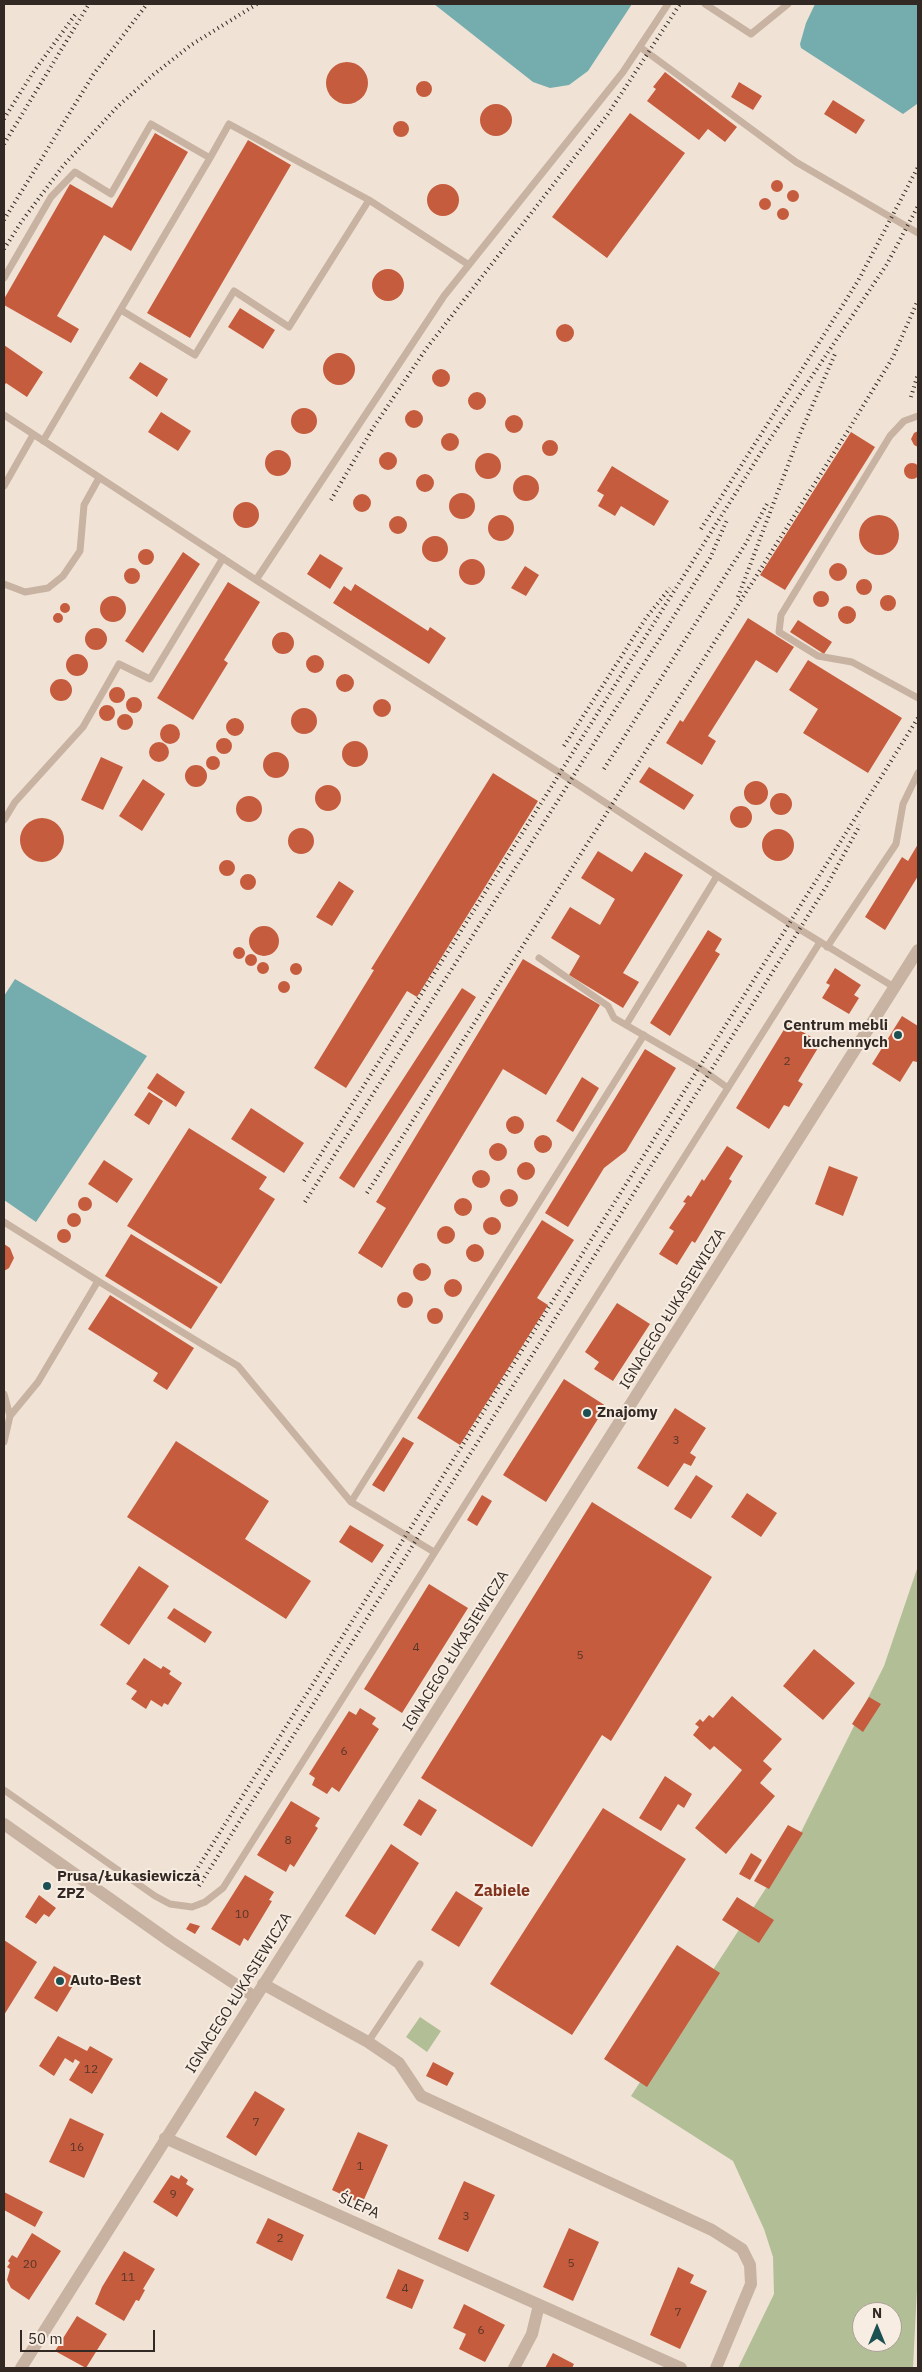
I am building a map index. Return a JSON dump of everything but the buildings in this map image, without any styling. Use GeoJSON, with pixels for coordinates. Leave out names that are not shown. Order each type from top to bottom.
{"type":"FeatureCollection","features":[{"type":"Feature","properties":{"kind":"street","name":"IGNACEGO ŁUKASIEWICZA"},"geometry":{"type":"LineString","coordinates":[[21,2368],[918,950]]}},
{"type":"Feature","properties":{"kind":"street"},"geometry":{"type":"LineString","coordinates":[[4,1824],[171,1942],[255,1997]]}},
{"type":"Feature","properties":{"kind":"street"},"geometry":{"type":"LineString","coordinates":[[263,1984],[368,2042],[398,2063],[421,2096],[712,2230],[742,2248],[750,2265],[751,2284],[716,2368]]}},
{"type":"Feature","properties":{"kind":"street","name":"ŚLEPA"},"geometry":{"type":"LineString","coordinates":[[165,2138],[681,2368]]}},
{"type":"Feature","properties":{"kind":"street"},"geometry":{"type":"LineString","coordinates":[[514,2368],[532,2334],[539,2305]]}},
{"type":"Feature","properties":{"kind":"lane"},"geometry":{"type":"LineString","coordinates":[[256,580],[444,296],[617,80],[668,4]]}},
{"type":"Feature","properties":{"kind":"lane"},"geometry":{"type":"LineString","coordinates":[[708,4],[751,34],[788,4]]}},
{"type":"Feature","properties":{"kind":"lane"},"geometry":{"type":"LineString","coordinates":[[640,47],[796,162],[918,233]]}},
{"type":"Feature","properties":{"kind":"lane"},"geometry":{"type":"LineString","coordinates":[[4,278],[51,197],[75,172],[111,194],[151,124],[210,158]]}},
{"type":"Feature","properties":{"kind":"lane"},"geometry":{"type":"LineString","coordinates":[[44,442],[229,124],[369,200],[469,265]]}},
{"type":"Feature","properties":{"kind":"lane"},"geometry":{"type":"LineString","coordinates":[[121,310],[195,355],[234,291],[289,328],[369,200]]}},
{"type":"Feature","properties":{"kind":"lane"},"geometry":{"type":"LineString","coordinates":[[4,416],[827,947],[894,987]]}},
{"type":"Feature","properties":{"kind":"lane"},"geometry":{"type":"LineString","coordinates":[[918,416],[904,421],[890,436],[781,615],[779,632],[818,656],[852,662],[918,698]]}},
{"type":"Feature","properties":{"kind":"lane"},"geometry":{"type":"LineString","coordinates":[[4,486],[33,434]]}},
{"type":"Feature","properties":{"kind":"lane"},"geometry":{"type":"LineString","coordinates":[[4,584],[25,592],[48,588],[63,576],[80,551],[84,505],[99,478]]}},
{"type":"Feature","properties":{"kind":"lane"},"geometry":{"type":"LineString","coordinates":[[4,820],[15,802],[83,727],[119,664],[150,679],[222,558]]}},
{"type":"Feature","properties":{"kind":"lane"},"geometry":{"type":"LineString","coordinates":[[827,947],[896,844],[903,804],[918,773]]}},
{"type":"Feature","properties":{"kind":"lane"},"geometry":{"type":"LineString","coordinates":[[626,1025],[717,876]]}},
{"type":"Feature","properties":{"kind":"lane"},"geometry":{"type":"LineString","coordinates":[[4,1790],[155,1896],[170,1904],[192,1907],[205,1902],[223,1888],[820,942]]}},
{"type":"Feature","properties":{"kind":"lane"},"geometry":{"type":"LineString","coordinates":[[538,958],[608,1006],[614,1018],[728,1088]]}},
{"type":"Feature","properties":{"kind":"lane"},"geometry":{"type":"LineString","coordinates":[[351,1502],[644,1035]]}},
{"type":"Feature","properties":{"kind":"lane"},"geometry":{"type":"LineString","coordinates":[[4,1222],[238,1366],[351,1502],[434,1552]]}},
{"type":"Feature","properties":{"kind":"lane"},"geometry":{"type":"LineString","coordinates":[[4,1442],[10,1416],[38,1382],[98,1281]]}},
{"type":"Feature","properties":{"kind":"lane"},"geometry":{"type":"LineString","coordinates":[[4,1394],[10,1416]]}},
{"type":"Feature","properties":{"kind":"lane"},"geometry":{"type":"LineString","coordinates":[[368,2042],[420,1964]]}},
{"type":"Feature","properties":{"kind":"green space"},"geometry":{"type":"Polygon","coordinates":[[[918,1566],[918,2269],[913,2368],[738,2368],[774,2294],[773,2257],[764,2229],[733,2161],[631,2096],[796,1842],[884,1666],[918,1566]]]}},
{"type":"Feature","properties":{"kind":"green space"},"geometry":{"type":"Polygon","coordinates":[[[420,2017],[441,2031],[427,2052],[406,2037],[420,2017]]]}},
{"type":"Feature","properties":{"kind":"water"},"geometry":{"type":"Polygon","coordinates":[[[434,4],[632,4],[588,71],[569,85],[550,88],[533,82],[434,4]]]}},
{"type":"Feature","properties":{"kind":"water"},"geometry":{"type":"Polygon","coordinates":[[[815,4],[918,4],[917,104],[903,114],[801,48],[800,44],[806,23],[815,4]]]}},
{"type":"Feature","properties":{"kind":"water"},"geometry":{"type":"Polygon","coordinates":[[[15,979],[147,1056],[36,1222],[4,1200],[4,996],[15,979]]]}},
{"type":"Feature","properties":{"kind":"railway"},"geometry":{"type":"LineString","coordinates":[[4,144],[89,4]]}},
{"type":"Feature","properties":{"kind":"railway"},"geometry":{"type":"LineString","coordinates":[[4,220],[93,75],[147,4]]}},
{"type":"Feature","properties":{"kind":"railway"},"geometry":{"type":"LineString","coordinates":[[4,249],[22,221],[63,166],[117,107],[191,45],[257,4]]}},
{"type":"Feature","properties":{"kind":"railway"},"geometry":{"type":"LineString","coordinates":[[331,500],[373,428],[426,349],[608,114],[680,4]]}},
{"type":"Feature","properties":{"kind":"railway"},"geometry":{"type":"LineString","coordinates":[[4,119],[32,74],[75,15]]}},
{"type":"Feature","properties":{"kind":"railway"},"geometry":{"type":"LineString","coordinates":[[701,529],[858,281],[918,167]]}},
{"type":"Feature","properties":{"kind":"railway"},"geometry":{"type":"LineString","coordinates":[[304,1181],[762,451],[887,264],[918,206]]}},
{"type":"Feature","properties":{"kind":"railway"},"geometry":{"type":"LineString","coordinates":[[367,1193],[849,429],[893,357],[918,300]]}},
{"type":"Feature","properties":{"kind":"railway"},"geometry":{"type":"LineString","coordinates":[[738,597],[799,436],[835,354]]}},
{"type":"Feature","properties":{"kind":"railway"},"geometry":{"type":"LineString","coordinates":[[911,397],[918,374]]}},
{"type":"Feature","properties":{"kind":"railway"},"geometry":{"type":"LineString","coordinates":[[604,769],[746,543],[768,502]]}},
{"type":"Feature","properties":{"kind":"railway"},"geometry":{"type":"LineString","coordinates":[[305,1202],[688,594],[710,558],[728,518]]}},
{"type":"Feature","properties":{"kind":"railway"},"geometry":{"type":"LineString","coordinates":[[564,746],[646,618],[670,588]]}},
{"type":"Feature","properties":{"kind":"railway"},"geometry":{"type":"LineString","coordinates":[[190,1880],[918,718]]}},
{"type":"Feature","properties":{"kind":"railway"},"geometry":{"type":"LineString","coordinates":[[199,1886],[826,887],[860,825]]}},
{"type":"Feature","properties":{"kind":"place","name":"Centrum mebli kuchennych"},"geometry":{"type":"Point","coordinates":[898,1035]}},
{"type":"Feature","properties":{"kind":"place","name":"Znajomy"},"geometry":{"type":"Point","coordinates":[587,1413]}},
{"type":"Feature","properties":{"kind":"place","name":"Prusa/Łukasiewicza ZPZ"},"geometry":{"type":"Point","coordinates":[47,1886]}},
{"type":"Feature","properties":{"kind":"place","name":"Auto-Best"},"geometry":{"type":"Point","coordinates":[60,1981]}},
{"type":"Feature","properties":{"kind":"district","name":"Zabiele"},"geometry":{"type":"Point","coordinates":[502,1891]}}]}
